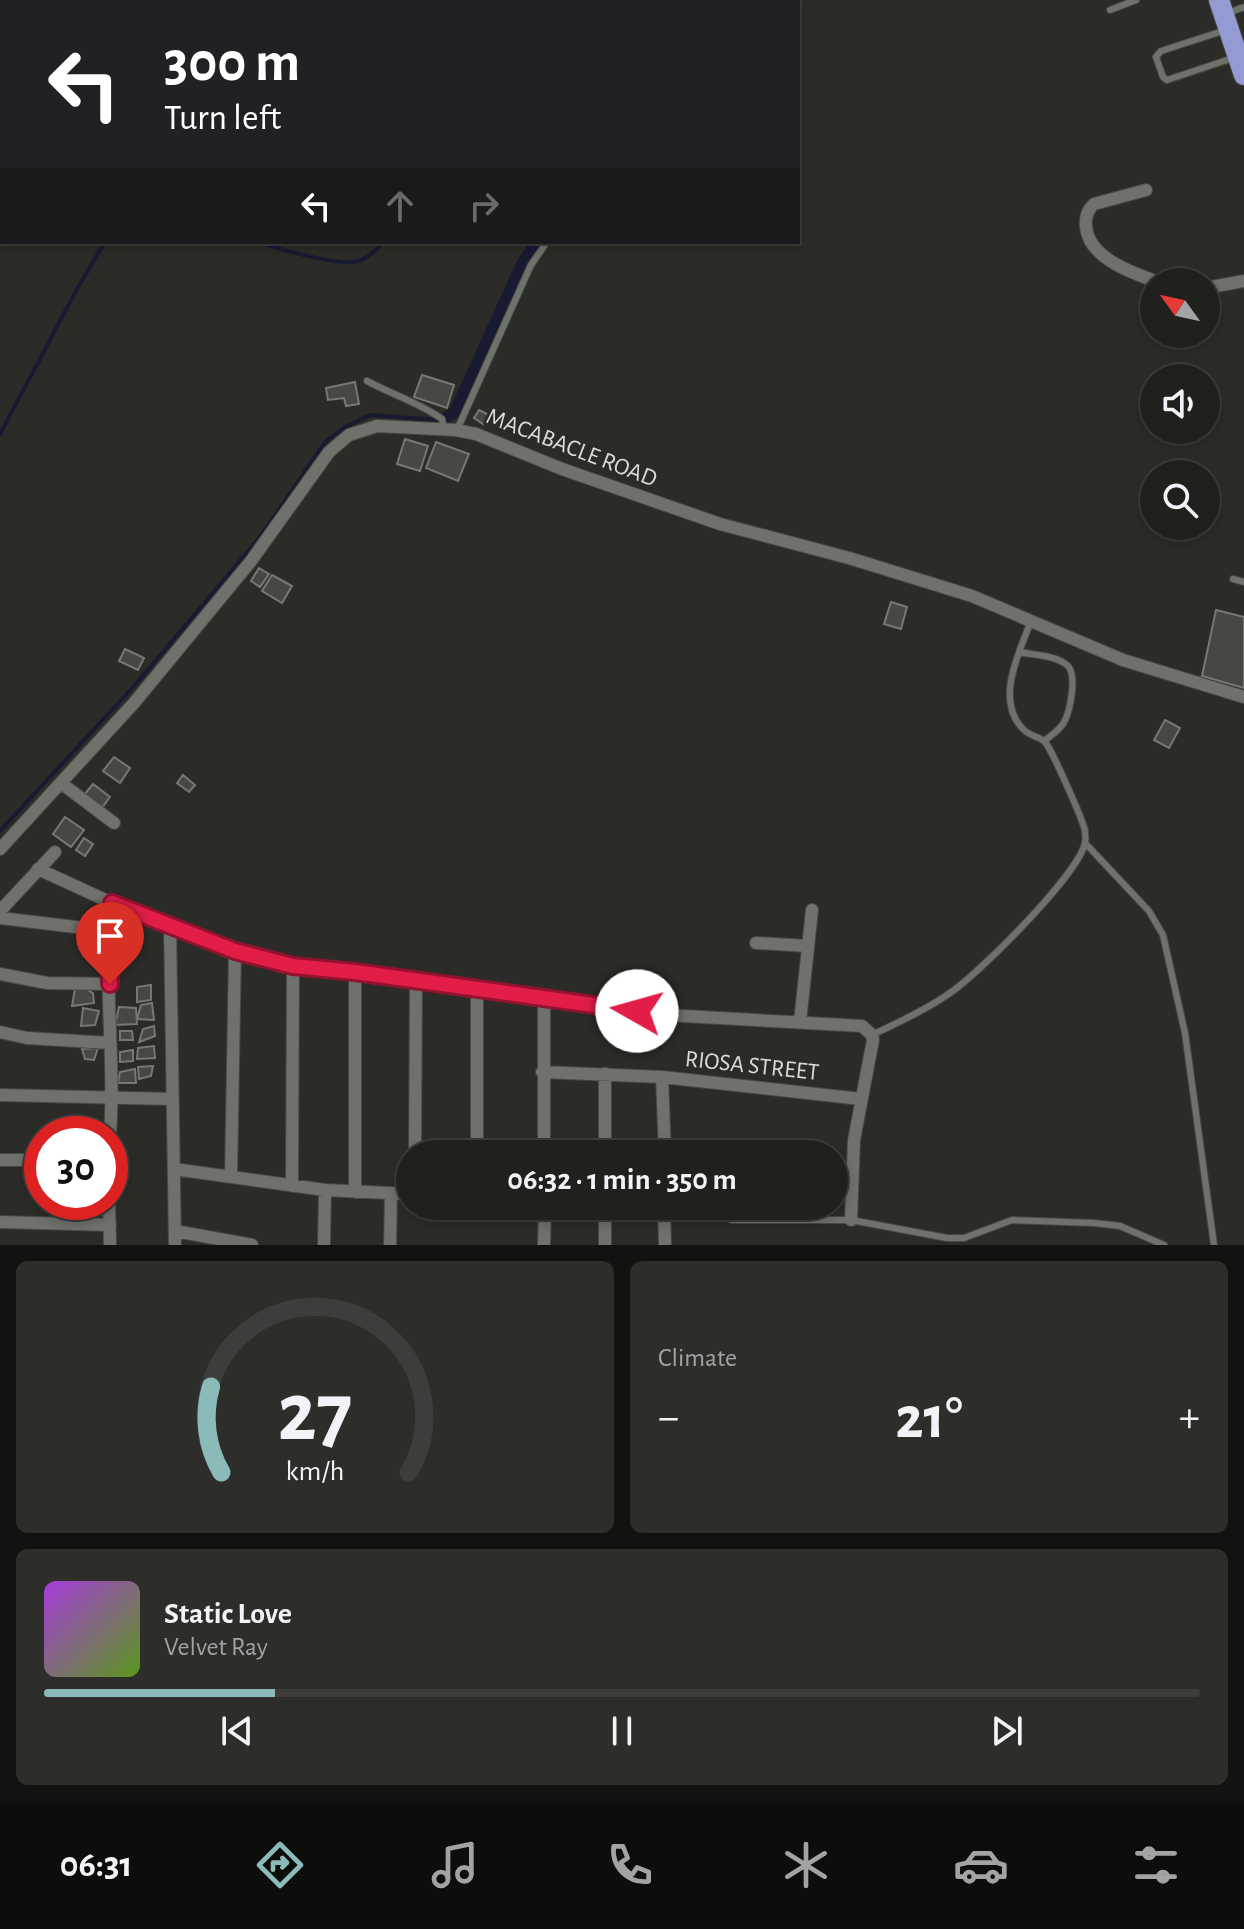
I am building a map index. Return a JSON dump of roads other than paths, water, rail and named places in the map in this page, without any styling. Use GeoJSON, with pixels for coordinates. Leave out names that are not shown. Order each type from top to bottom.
{"type":"FeatureCollection","features":[{"type":"Feature","properties":{"kind":"highway"},"geometry":{"type":"LineString","coordinates":[[1233,14],[1241,66]]}},
{"type":"Feature","properties":{"kind":"street"},"geometry":{"type":"LineString","coordinates":[[1140,275],[1102,254],[1087,235],[1085,223],[1089,208],[1094,204],[1146,190]]}},
{"type":"Feature","properties":{"kind":"street"},"geometry":{"type":"LineString","coordinates":[[1220,285],[1244,281]]}},
{"type":"Feature","properties":{"kind":"street","name":"MACABACLE ROAD"},"geometry":{"type":"LineString","coordinates":[[0,849],[134,703],[242,573],[338,443],[349,435],[377,426],[450,429],[476,434],[562,469],[720,524],[928,581],[982,600],[1135,665],[1244,697]]}},
{"type":"Feature","properties":{"kind":"street"},"geometry":{"type":"LineString","coordinates":[[61,783],[114,823]]}},
{"type":"Feature","properties":{"kind":"street"},"geometry":{"type":"LineString","coordinates":[[0,911],[55,852]]}},
{"type":"Feature","properties":{"kind":"street"},"geometry":{"type":"LineString","coordinates":[[38,869],[112,903],[235,951],[293,966],[666,1015],[862,1026],[873,1040],[854,1140],[851,1220]]}},
{"type":"Feature","properties":{"kind":"street"},"geometry":{"type":"LineString","coordinates":[[111,1116],[109,931],[112,903]]}},
{"type":"Feature","properties":{"kind":"street"},"geometry":{"type":"LineString","coordinates":[[800,1022],[812,910]]}},
{"type":"Feature","properties":{"kind":"street"},"geometry":{"type":"LineString","coordinates":[[0,918],[109,931]]}},
{"type":"Feature","properties":{"kind":"street"},"geometry":{"type":"LineString","coordinates":[[170,926],[175,1245]]}},
{"type":"Feature","properties":{"kind":"street"},"geometry":{"type":"LineString","coordinates":[[756,943],[808,946]]}},
{"type":"Feature","properties":{"kind":"street"},"geometry":{"type":"LineString","coordinates":[[231,1177],[235,951]]}},
{"type":"Feature","properties":{"kind":"street"},"geometry":{"type":"LineString","coordinates":[[292,1186],[293,966]]}},
{"type":"Feature","properties":{"kind":"street"},"geometry":{"type":"LineString","coordinates":[[355,972],[355,1192]]}},
{"type":"Feature","properties":{"kind":"street"},"geometry":{"type":"LineString","coordinates":[[0,974],[47,983],[110,984]]}},
{"type":"Feature","properties":{"kind":"street"},"geometry":{"type":"LineString","coordinates":[[415,1140],[416,981]]}},
{"type":"Feature","properties":{"kind":"street"},"geometry":{"type":"LineString","coordinates":[[477,990],[477,1140]]}},
{"type":"Feature","properties":{"kind":"street"},"geometry":{"type":"LineString","coordinates":[[544,1000],[544,1140]]}},
{"type":"Feature","properties":{"kind":"street"},"geometry":{"type":"LineString","coordinates":[[0,1032],[27,1038],[110,1043]]}},
{"type":"Feature","properties":{"kind":"street","name":"RIOSA STREET"},"geometry":{"type":"LineString","coordinates":[[542,1072],[662,1077],[861,1099]]}},
{"type":"Feature","properties":{"kind":"street"},"geometry":{"type":"LineString","coordinates":[[605,1074],[605,1140]]}},
{"type":"Feature","properties":{"kind":"street"},"geometry":{"type":"LineString","coordinates":[[662,1077],[664,1140]]}},
{"type":"Feature","properties":{"kind":"street"},"geometry":{"type":"LineString","coordinates":[[0,1095],[172,1099]]}},
{"type":"Feature","properties":{"kind":"street"},"geometry":{"type":"LineString","coordinates":[[0,1160],[24,1160]]}},
{"type":"Feature","properties":{"kind":"street"},"geometry":{"type":"LineString","coordinates":[[174,1169],[325,1190],[396,1194]]}},
{"type":"Feature","properties":{"kind":"street"},"geometry":{"type":"LineString","coordinates":[[324,1245],[325,1190]]}},
{"type":"Feature","properties":{"kind":"street"},"geometry":{"type":"LineString","coordinates":[[390,1245],[391,1194]]}},
{"type":"Feature","properties":{"kind":"street"},"geometry":{"type":"LineString","coordinates":[[110,1220],[110,1245]]}},
{"type":"Feature","properties":{"kind":"street"},"geometry":{"type":"LineString","coordinates":[[544,1245],[545,1220]]}},
{"type":"Feature","properties":{"kind":"street"},"geometry":{"type":"LineString","coordinates":[[605,1220],[605,1245]]}},
{"type":"Feature","properties":{"kind":"street"},"geometry":{"type":"LineString","coordinates":[[664,1220],[665,1245]]}},
{"type":"Feature","properties":{"kind":"street"},"geometry":{"type":"LineString","coordinates":[[0,1222],[110,1225]]}},
{"type":"Feature","properties":{"kind":"street"},"geometry":{"type":"LineString","coordinates":[[175,1231],[252,1245]]}},
{"type":"Feature","properties":{"kind":"lane"},"geometry":{"type":"LineString","coordinates":[[1110,10],[1136,0]]}},
{"type":"Feature","properties":{"kind":"lane"},"geometry":{"type":"LineString","coordinates":[[1233,14],[1158,52],[1156,57],[1167,80],[1241,66]]}},
{"type":"Feature","properties":{"kind":"lane"},"geometry":{"type":"LineString","coordinates":[[367,381],[430,410],[450,429],[531,265],[546,244]]}},
{"type":"Feature","properties":{"kind":"lane"},"geometry":{"type":"LineString","coordinates":[[1233,579],[1244,582]]}},
{"type":"Feature","properties":{"kind":"lane"},"geometry":{"type":"LineString","coordinates":[[872,1035],[921,1011],[975,973],[1050,895],[1085,843],[1085,827],[1044,741],[1022,728],[1011,707],[1010,686],[1031,621]]}},
{"type":"Feature","properties":{"kind":"lane"},"geometry":{"type":"LineString","coordinates":[[1019,652],[1056,659],[1073,672],[1065,721],[1044,741]]}},
{"type":"Feature","properties":{"kind":"lane"},"geometry":{"type":"LineString","coordinates":[[1085,843],[1149,911],[1163,935],[1185,1033],[1214,1245]]}},
{"type":"Feature","properties":{"kind":"lane"},"geometry":{"type":"LineString","coordinates":[[851,1220],[947,1238],[964,1238],[1012,1220],[1094,1223],[1120,1226],[1164,1245]]}},
{"type":"Feature","properties":{"kind":"waterway"},"geometry":{"type":"LineString","coordinates":[[0,434],[104,244]]}},
{"type":"Feature","properties":{"kind":"waterway"},"geometry":{"type":"LineString","coordinates":[[264,244],[338,262],[359,261],[383,244]]}},
{"type":"Feature","properties":{"kind":"waterway"},"geometry":{"type":"LineString","coordinates":[[522,264],[536,244]]}},
{"type":"Feature","properties":{"kind":"waterway"},"geometry":{"type":"LineString","coordinates":[[447,417],[455,412],[522,264],[536,244]]}},
{"type":"Feature","properties":{"kind":"waterway"},"geometry":{"type":"LineString","coordinates":[[0,831],[135,685],[260,537],[326,441],[370,415],[437,420],[447,417]]}}]}
